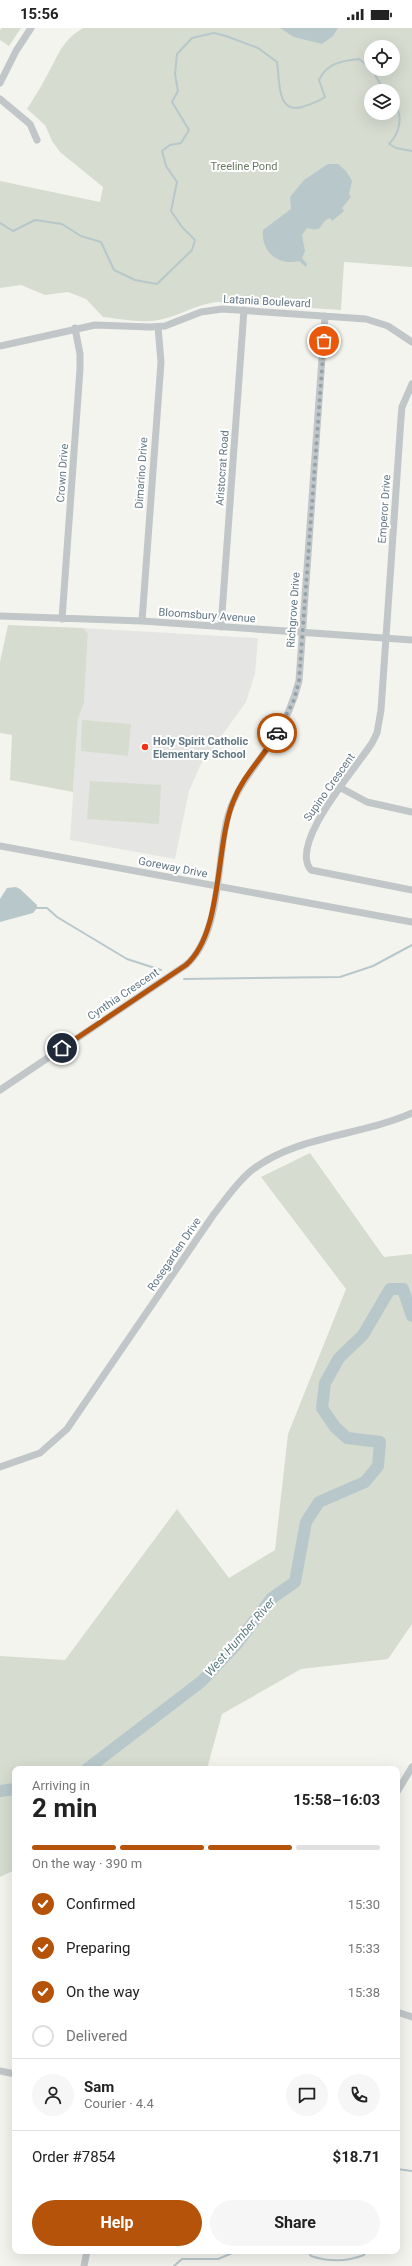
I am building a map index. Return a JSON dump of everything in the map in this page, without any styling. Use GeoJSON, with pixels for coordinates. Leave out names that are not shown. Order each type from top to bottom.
{"type":"FeatureCollection","features":[{"type":"Feature","properties":{"kind":"street"},"geometry":{"type":"LineString","coordinates":[[0,82],[32,28]]}},
{"type":"Feature","properties":{"kind":"street"},"geometry":{"type":"LineString","coordinates":[[0,99],[30,124],[37,140]]}},
{"type":"Feature","properties":{"kind":"street","name":"Latania Boulevard"},"geometry":{"type":"LineString","coordinates":[[0,346],[75,328],[96,325],[158,327],[211,310],[244,310],[325,316],[378,322],[396,329],[412,342]]}},
{"type":"Feature","properties":{"kind":"street","name":"Aristocrat Road"},"geometry":{"type":"LineString","coordinates":[[221,627],[244,310]]}},
{"type":"Feature","properties":{"kind":"street","name":"Richgrove Drive"},"geometry":{"type":"LineString","coordinates":[[216,886],[225,825],[232,803],[243,780],[276,735],[294,700],[299,681],[325,316]]}},
{"type":"Feature","properties":{"kind":"street","name":"Dimarino Drive"},"geometry":{"type":"LineString","coordinates":[[142,621],[161,362],[158,327]]}},
{"type":"Feature","properties":{"kind":"street","name":"Crown Drive"},"geometry":{"type":"LineString","coordinates":[[62,619],[80,369],[80,354],[75,328]]}},
{"type":"Feature","properties":{"kind":"street","name":"Emperor Drive"},"geometry":{"type":"LineString","coordinates":[[386,638],[402,407],[412,384]]}},
{"type":"Feature","properties":{"kind":"street","name":"Bloomsbury Avenue"},"geometry":{"type":"LineString","coordinates":[[0,616],[142,621],[412,640]]}},
{"type":"Feature","properties":{"kind":"street","name":"Supino Crescent"},"geometry":{"type":"LineString","coordinates":[[386,638],[381,710],[377,733],[312,829],[306,848],[306,864],[311,870],[320,873],[412,890]]}},
{"type":"Feature","properties":{"kind":"street"},"geometry":{"type":"LineString","coordinates":[[341,788],[367,802],[412,812]]}},
{"type":"Feature","properties":{"kind":"street","name":"Goreway Drive"},"geometry":{"type":"LineString","coordinates":[[0,846],[412,922]]}},
{"type":"Feature","properties":{"kind":"street","name":"Cynthia Crescent"},"geometry":{"type":"LineString","coordinates":[[0,1090],[194,958],[204,940],[216,886]]}},
{"type":"Feature","properties":{"kind":"street","name":"Rosegarden Drive"},"geometry":{"type":"LineString","coordinates":[[0,1467],[40,1453],[67,1429],[214,1214],[239,1181],[277,1154],[337,1135],[397,1120],[412,1113]]}},
{"type":"Feature","properties":{"kind":"street"},"geometry":{"type":"LineString","coordinates":[[400,1787],[412,1767]]}},
{"type":"Feature","properties":{"kind":"street"},"geometry":{"type":"LineString","coordinates":[[400,2013],[412,2017]]}},
{"type":"Feature","properties":{"kind":"street"},"geometry":{"type":"LineString","coordinates":[[0,2071],[12,2073]]}},
{"type":"Feature","properties":{"kind":"street"},"geometry":{"type":"LineString","coordinates":[[84,2266],[86,2254]]}},
{"type":"Feature","properties":{"kind":"shaded area"},"geometry":{"type":"Polygon","coordinates":[[[280,28],[338,28],[333,36],[322,44],[294,37],[280,28]]]}},
{"type":"Feature","properties":{"kind":"shaded area"},"geometry":{"type":"Polygon","coordinates":[[[328,164],[338,164],[346,171],[352,181],[349,194],[351,197],[342,208],[344,211],[332,221],[330,218],[326,220],[321,227],[317,229],[307,228],[302,235],[305,251],[302,258],[307,264],[306,267],[299,261],[284,261],[272,256],[265,245],[263,230],[291,209],[290,197],[304,180],[328,164]]]}},
{"type":"Feature","properties":{"kind":"shaded area","name":"Holy Spirit Catholic Elementary School"},"geometry":{"type":"Polygon","coordinates":[[[83,628],[258,638],[255,674],[246,702],[200,766],[189,791],[175,859],[70,840],[78,719],[84,703],[88,633],[83,628]]]}},
{"type":"Feature","properties":{"kind":"shaded area"},"geometry":{"type":"Polygon","coordinates":[[[16,887],[37,905],[37,908],[33,913],[0,922],[0,899],[7,888],[16,887]]]}},
{"type":"Feature","properties":{"kind":"green space"},"geometry":{"type":"Polygon","coordinates":[[[2,28],[21,28],[9,46],[0,40],[0,30],[2,28]]]}},
{"type":"Feature","properties":{"kind":"green space","name":"Treeline Pond"},"geometry":{"type":"Polygon","coordinates":[[[83,28],[412,28],[412,267],[344,262],[341,310],[217,302],[203,305],[170,317],[148,321],[133,321],[103,317],[86,299],[68,292],[45,295],[21,285],[0,288],[0,181],[100,202],[103,187],[60,152],[52,141],[45,125],[27,109],[60,50],[69,39],[83,28]]]}},
{"type":"Feature","properties":{"kind":"green space"},"geometry":{"type":"Polygon","coordinates":[[[8,625],[83,628],[88,633],[84,703],[78,719],[73,792],[10,780],[12,735],[0,733],[0,662],[8,625]]]}},
{"type":"Feature","properties":{"kind":"green space"},"geometry":{"type":"Polygon","coordinates":[[[82,720],[131,724],[128,756],[81,751],[82,720]]]}},
{"type":"Feature","properties":{"kind":"green space"},"geometry":{"type":"Polygon","coordinates":[[[90,781],[161,785],[159,824],[87,819],[90,781]]]}},
{"type":"Feature","properties":{"kind":"green space"},"geometry":{"type":"Polygon","coordinates":[[[310,1153],[384,1257],[412,1254],[412,1624],[388,1659],[301,1669],[222,1714],[208,1766],[12,1766],[12,1871],[0,1877],[0,1656],[65,1660],[177,1509],[229,1578],[275,1550],[288,1434],[346,1289],[261,1177],[310,1153]]]}},
{"type":"Feature","properties":{"kind":"waterway"},"geometry":{"type":"LineString","coordinates":[[0,223],[13,231],[35,220],[62,224],[81,236],[101,242],[114,270],[135,280],[157,284],[192,250],[195,240],[182,227],[171,211],[177,182],[166,166],[162,151],[170,145],[181,143],[189,130],[172,102],[178,91],[175,74],[177,54],[192,38],[214,33],[258,48],[277,62],[279,86],[283,101],[294,108],[317,102],[325,97],[319,80],[322,74],[330,66],[341,62],[359,59],[364,63]]}},
{"type":"Feature","properties":{"kind":"waterway"},"geometry":{"type":"LineString","coordinates":[[376,76],[380,84]]}},
{"type":"Feature","properties":{"kind":"waterway"},"geometry":{"type":"LineString","coordinates":[[399,120],[396,134],[389,144],[396,148],[412,151]]}},
{"type":"Feature","properties":{"kind":"waterway"},"geometry":{"type":"LineString","coordinates":[[34,908],[47,908],[57,917],[127,959],[161,970]]}},
{"type":"Feature","properties":{"kind":"waterway"},"geometry":{"type":"LineString","coordinates":[[184,979],[340,977],[373,966],[412,945]]}},
{"type":"Feature","properties":{"kind":"waterway","name":"West Humber River"},"geometry":{"type":"LineString","coordinates":[[91,1766],[202,1681],[235,1646],[272,1598],[295,1582],[306,1522],[319,1502],[365,1482],[378,1466],[380,1442],[347,1438],[335,1427],[322,1408],[325,1383],[339,1358],[363,1335],[390,1289],[403,1289],[412,1316]]}},
{"type":"Feature","properties":{"kind":"waterway","name":"West Humber River"},"geometry":{"type":"LineString","coordinates":[[0,1791],[12,1789]]}},
{"type":"Feature","properties":{"kind":"waterway"},"geometry":{"type":"LineString","coordinates":[[400,2169],[412,2171]]}},
{"type":"Feature","properties":{"kind":"waterway"},"geometry":{"type":"LineString","coordinates":[[174,2266],[182,2259],[218,2259],[230,2254]]}},
{"type":"Feature","properties":{"kind":"waterway"},"geometry":{"type":"LineString","coordinates":[[310,2254],[311,2256],[324,2259],[338,2260],[351,2259],[364,2254]]}},
{"type":"Feature","properties":{"kind":"way so far"},"geometry":{"type":"LineString","coordinates":[[277,733],[294,700],[299,681],[324,341]]}},
{"type":"Feature","properties":{"kind":"place","name":"Holy Spirit Catholic Elementary School"},"geometry":{"type":"Point","coordinates":[145,747]}},
{"type":"Feature","properties":{"kind":"route"},"geometry":{"type":"LineString","coordinates":[[62,1048],[186,965],[198,953],[209,924],[225,836],[225,825],[232,803],[243,780],[277,733]]}}]}
